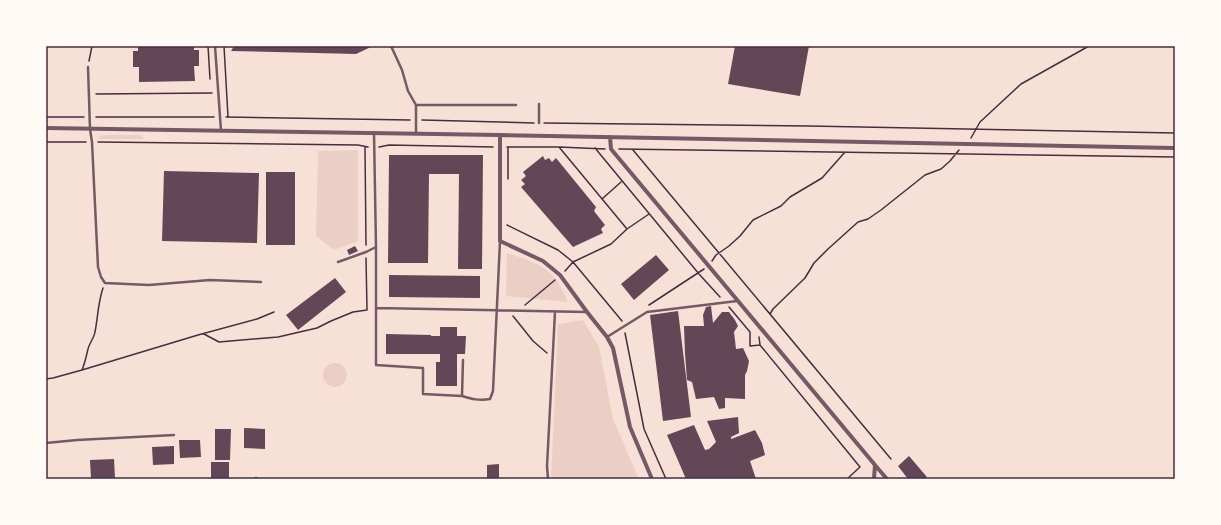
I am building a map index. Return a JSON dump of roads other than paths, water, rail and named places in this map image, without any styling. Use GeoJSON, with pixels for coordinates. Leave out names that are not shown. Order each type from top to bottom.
{"type":"FeatureCollection","features":[{"type":"Feature","properties":{"kind":"street"},"geometry":{"type":"LineString","coordinates":[[46,128],[1175,148]]}},
{"type":"Feature","properties":{"kind":"street"},"geometry":{"type":"LineString","coordinates":[[500,135],[500,241],[543,261],[560,275],[607,337],[613,348],[630,427],[652,479]]}},
{"type":"Feature","properties":{"kind":"street"},"geometry":{"type":"LineString","coordinates":[[610,137],[611,149],[887,479]]}},
{"type":"Feature","properties":{"kind":"street"},"geometry":{"type":"LineString","coordinates":[[868,456],[875,465],[874,479]]}},
{"type":"Feature","properties":{"kind":"lane"},"geometry":{"type":"LineString","coordinates":[[215,46],[221,131]]}},
{"type":"Feature","properties":{"kind":"lane"},"geometry":{"type":"LineString","coordinates":[[391,46],[402,70],[408,91],[416,105],[416,134]]}},
{"type":"Feature","properties":{"kind":"lane"},"geometry":{"type":"LineString","coordinates":[[88,67],[89,117],[92,142],[98,267],[101,277],[105,282],[149,285],[210,280],[261,282]]}},
{"type":"Feature","properties":{"kind":"lane"},"geometry":{"type":"LineString","coordinates":[[539,104],[539,123]]}},
{"type":"Feature","properties":{"kind":"lane"},"geometry":{"type":"LineString","coordinates":[[416,105],[516,105]]}},
{"type":"Feature","properties":{"kind":"lane"},"geometry":{"type":"LineString","coordinates":[[374,133],[376,365],[423,368],[423,394],[462,396],[475,400],[490,398],[493,391],[500,241]]}},
{"type":"Feature","properties":{"kind":"lane"},"geometry":{"type":"LineString","coordinates":[[338,262],[376,247]]}},
{"type":"Feature","properties":{"kind":"lane"},"geometry":{"type":"LineString","coordinates":[[607,337],[647,312],[739,301]]}},
{"type":"Feature","properties":{"kind":"lane"},"geometry":{"type":"LineString","coordinates":[[376,308],[509,312],[519,310],[587,312]]}},
{"type":"Feature","properties":{"kind":"lane"},"geometry":{"type":"LineString","coordinates":[[548,479],[547,466],[555,312]]}},
{"type":"Feature","properties":{"kind":"lane"},"geometry":{"type":"LineString","coordinates":[[462,396],[463,360]]}},
{"type":"Feature","properties":{"kind":"lane"},"geometry":{"type":"LineString","coordinates":[[46,443],[174,435]]}}]}
